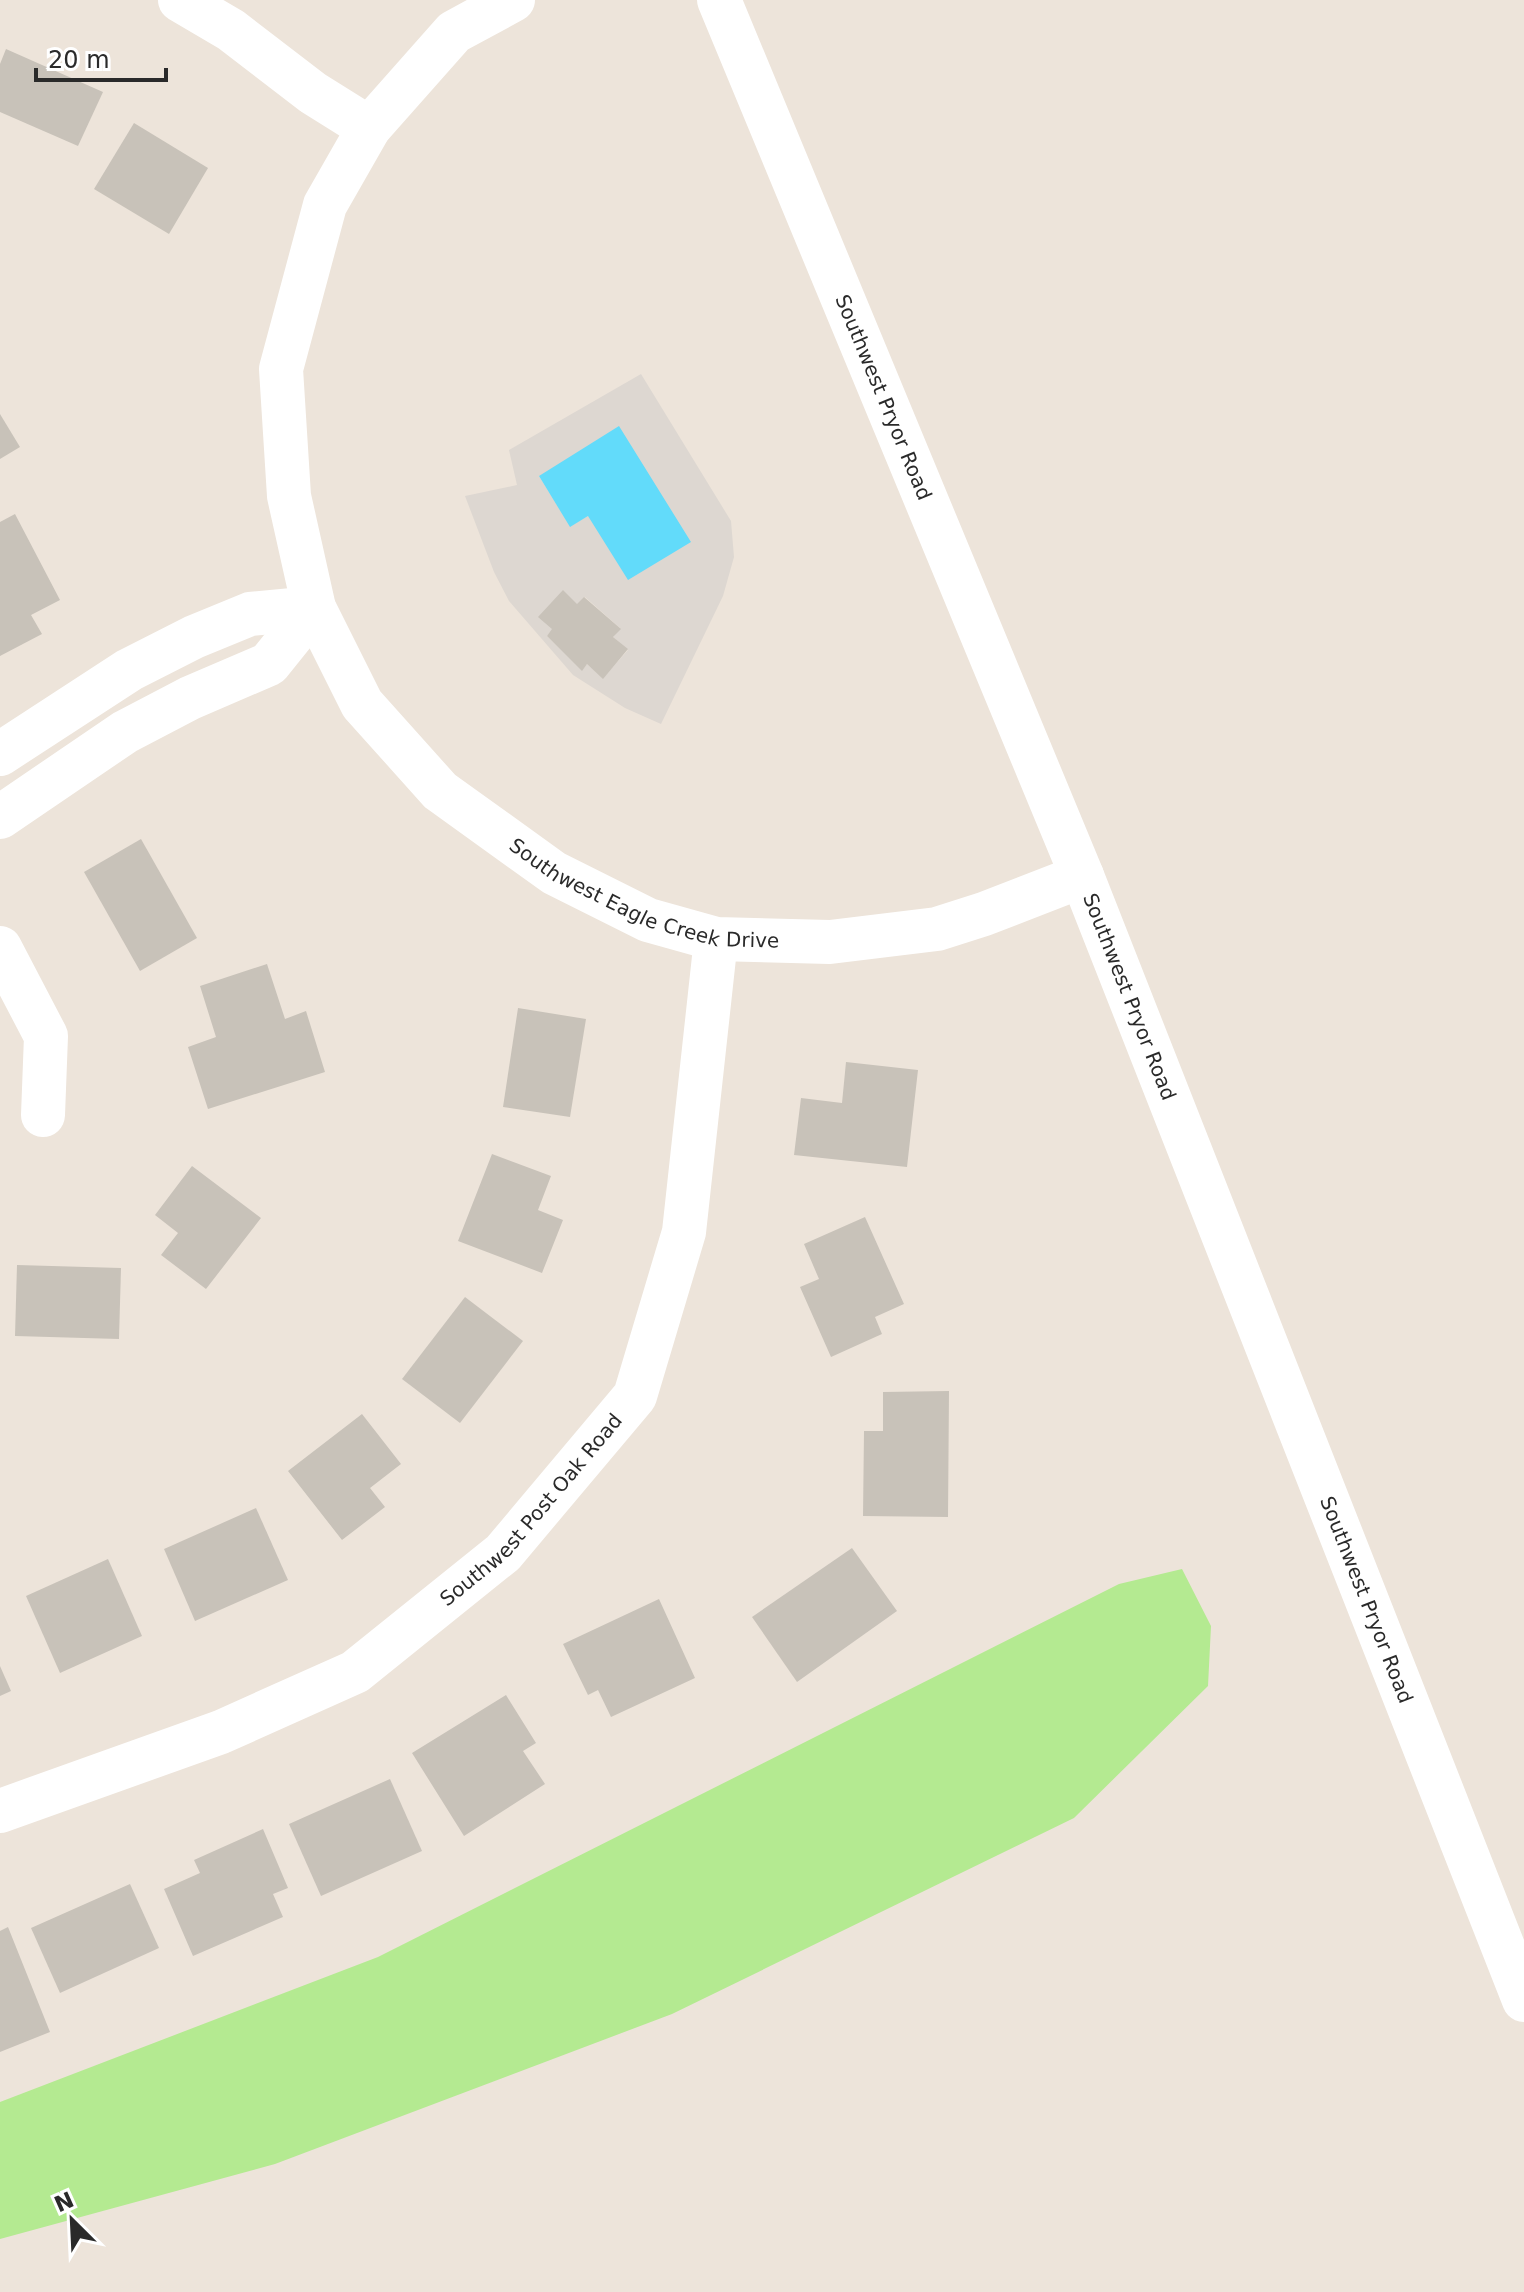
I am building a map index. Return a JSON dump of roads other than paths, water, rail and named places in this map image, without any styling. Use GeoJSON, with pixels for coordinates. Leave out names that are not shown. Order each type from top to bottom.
{"type":"FeatureCollection","features":[{"type":"Feature","properties":{"kind":"street"},"geometry":{"type":"LineString","coordinates":[[180,0],[231,30],[313,93],[369,128]]}},
{"type":"Feature","properties":{"kind":"street","name":"Southwest Eagle Creek Drive"},"geometry":{"type":"LineString","coordinates":[[513,0],[454,32],[369,128],[325,205],[281,369],[289,496],[314,608],[362,704],[440,791],[554,873],[648,920],[716,939],[830,942],[937,929],[1082,876]]}},
{"type":"Feature","properties":{"kind":"street","name":"Southwest Pryor Road"},"geometry":{"type":"LineString","coordinates":[[719,0],[1082,876],[1524,2000]]}},
{"type":"Feature","properties":{"kind":"street"},"geometry":{"type":"LineString","coordinates":[[0,754],[129,670],[194,637],[250,614],[314,608]]}},
{"type":"Feature","properties":{"kind":"street"},"geometry":{"type":"LineString","coordinates":[[0,817],[125,732],[190,698],[269,664],[314,608]]}},
{"type":"Feature","properties":{"kind":"street","name":"Southwest Post Oak Road"},"geometry":{"type":"LineString","coordinates":[[0,1811],[221,1732],[355,1672],[503,1553],[635,1396],[684,1232],[716,939]]}},
{"type":"Feature","properties":{"kind":"street"},"geometry":{"type":"LineString","coordinates":[[0,948],[46,1036],[43,1115]]}},
{"type":"Feature","properties":{"kind":"water"},"geometry":{"type":"Polygon","coordinates":[[[619,426],[691,542],[628,580],[588,516],[570,527],[539,476],[619,426]]]}}]}
